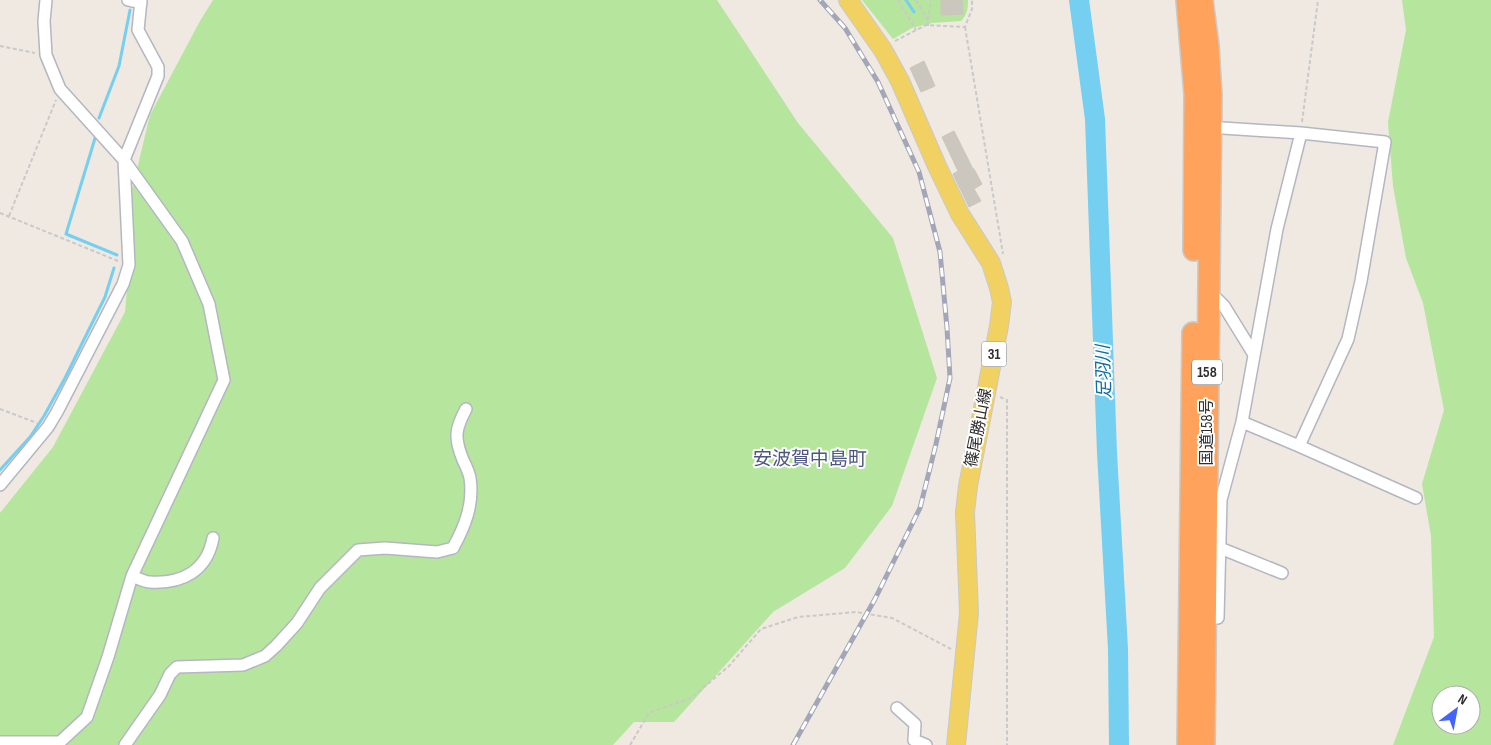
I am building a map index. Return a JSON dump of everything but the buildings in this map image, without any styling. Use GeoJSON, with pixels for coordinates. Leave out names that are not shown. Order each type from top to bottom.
{"type":"FeatureCollection","features":[{"type":"Feature","properties":{"kind":"highway","name":"国道158号"},"geometry":{"type":"LineString","coordinates":[[1187,0],[1203,126],[1208,290],[1198,617],[1188,745]]}},
{"type":"Feature","properties":{"kind":"highway","name":"国道158号"},"geometry":{"type":"LineString","coordinates":[[1202,0],[1208,46],[1203,126],[1198,617],[1204,745]]}},
{"type":"Feature","properties":{"kind":"main road","name":"篠尾勝山線"},"geometry":{"type":"LineString","coordinates":[[848,0],[883,50],[900,81],[960,214],[991,263],[1002,302],[973,455],[965,512],[969,613],[956,745]]}},
{"type":"Feature","properties":{"kind":"street"},"geometry":{"type":"LineString","coordinates":[[0,742],[44,744],[60,742],[87,717],[108,657],[132,576],[224,380],[209,304],[182,241],[124,160],[60,89],[46,55],[44,20],[46,0]]}},
{"type":"Feature","properties":{"kind":"street"},"geometry":{"type":"LineString","coordinates":[[0,485],[42,434],[57,412],[123,284],[129,265],[124,160],[158,76],[158,67],[138,30],[141,2],[128,0]]}},
{"type":"Feature","properties":{"kind":"street"},"geometry":{"type":"LineString","coordinates":[[1203,126],[1301,133],[1385,142],[1361,282],[1348,339],[1299,446]]}},
{"type":"Feature","properties":{"kind":"street"},"geometry":{"type":"LineString","coordinates":[[1198,617],[1218,618],[1222,500],[1242,422],[1253,352],[1277,229],[1301,133]]}},
{"type":"Feature","properties":{"kind":"street"},"geometry":{"type":"LineString","coordinates":[[1208,290],[1224,306],[1253,352]]}},
{"type":"Feature","properties":{"kind":"street"},"geometry":{"type":"LineString","coordinates":[[125,745],[160,695],[170,674],[177,668],[243,665],[265,656],[297,623],[320,588],[358,550],[385,548],[438,552],[453,548],[463,530],[470,511],[470,475],[456,444],[457,424],[466,409]]}},
{"type":"Feature","properties":{"kind":"street"},"geometry":{"type":"LineString","coordinates":[[1242,422],[1416,498]]}},
{"type":"Feature","properties":{"kind":"street"},"geometry":{"type":"LineString","coordinates":[[132,576],[150,582],[174,581],[186,577],[200,568],[212,547],[213,538]]}},
{"type":"Feature","properties":{"kind":"street"},"geometry":{"type":"LineString","coordinates":[[1220,548],[1282,573]]}},
{"type":"Feature","properties":{"kind":"street"},"geometry":{"type":"LineString","coordinates":[[897,708],[915,724],[914,740],[926,745]]}},
{"type":"Feature","properties":{"kind":"path"},"geometry":{"type":"LineString","coordinates":[[898,0],[916,30]]}},
{"type":"Feature","properties":{"kind":"path"},"geometry":{"type":"LineString","coordinates":[[916,0],[928,20]]}},
{"type":"Feature","properties":{"kind":"path"},"geometry":{"type":"LineString","coordinates":[[928,26],[931,0]]}},
{"type":"Feature","properties":{"kind":"path"},"geometry":{"type":"LineString","coordinates":[[972,0],[972,9],[965,27],[1003,254]]}},
{"type":"Feature","properties":{"kind":"path"},"geometry":{"type":"LineString","coordinates":[[1301,133],[1318,0]]}},
{"type":"Feature","properties":{"kind":"path"},"geometry":{"type":"LineString","coordinates":[[883,50],[900,38],[928,26],[965,27]]}},
{"type":"Feature","properties":{"kind":"path"},"geometry":{"type":"LineString","coordinates":[[0,46],[46,55]]}},
{"type":"Feature","properties":{"kind":"path"},"geometry":{"type":"LineString","coordinates":[[9,216],[60,89]]}},
{"type":"Feature","properties":{"kind":"path"},"geometry":{"type":"LineString","coordinates":[[0,213],[129,265]]}},
{"type":"Feature","properties":{"kind":"path"},"geometry":{"type":"LineString","coordinates":[[986,391],[1007,400],[1007,745]]}},
{"type":"Feature","properties":{"kind":"path"},"geometry":{"type":"LineString","coordinates":[[0,408],[31,421]]}},
{"type":"Feature","properties":{"kind":"path"},"geometry":{"type":"LineString","coordinates":[[630,745],[649,713],[691,698],[729,666],[761,629],[798,617],[856,612],[892,618],[964,656]]}},
{"type":"Feature","properties":{"kind":"green space"},"geometry":{"type":"Polygon","coordinates":[[[213,0],[717,0],[798,123],[893,238],[937,378],[892,506],[845,568],[773,612],[674,722],[634,722],[613,745],[0,745],[0,513],[53,447],[125,312],[129,265],[125,219],[150,115],[213,0]]]}},
{"type":"Feature","properties":{"kind":"green space"},"geometry":{"type":"Polygon","coordinates":[[[862,0],[968,0],[968,6],[967,12],[961,21],[932,23],[912,28],[893,39],[862,0]]]}},
{"type":"Feature","properties":{"kind":"green space"},"geometry":{"type":"Polygon","coordinates":[[[1402,0],[1491,0],[1491,745],[1393,745],[1434,637],[1431,536],[1422,484],[1444,410],[1423,303],[1406,258],[1393,186],[1388,122],[1406,30],[1402,0]]]}},
{"type":"Feature","properties":{"kind":"waterway"},"geometry":{"type":"LineString","coordinates":[[906,0],[914,12]]}},
{"type":"Feature","properties":{"kind":"waterway","name":"足羽川"},"geometry":{"type":"LineString","coordinates":[[1079,0],[1095,119],[1107,453],[1118,649],[1119,745]]}},
{"type":"Feature","properties":{"kind":"waterway"},"geometry":{"type":"LineString","coordinates":[[99,118],[119,66],[130,10]]}},
{"type":"Feature","properties":{"kind":"waterway"},"geometry":{"type":"LineString","coordinates":[[96,135],[66,234],[117,255]]}},
{"type":"Feature","properties":{"kind":"waterway"},"geometry":{"type":"LineString","coordinates":[[0,470],[30,437],[44,416],[105,297],[114,268]]}},
{"type":"Feature","properties":{"kind":"railway"},"geometry":{"type":"LineString","coordinates":[[793,745],[875,599],[920,508],[950,378],[940,252],[919,172],[878,82],[845,28],[820,0]]}},
{"type":"Feature","properties":{"kind":"district","name":"安波賀中島町"},"geometry":{"type":"Point","coordinates":[810,459]}}]}
